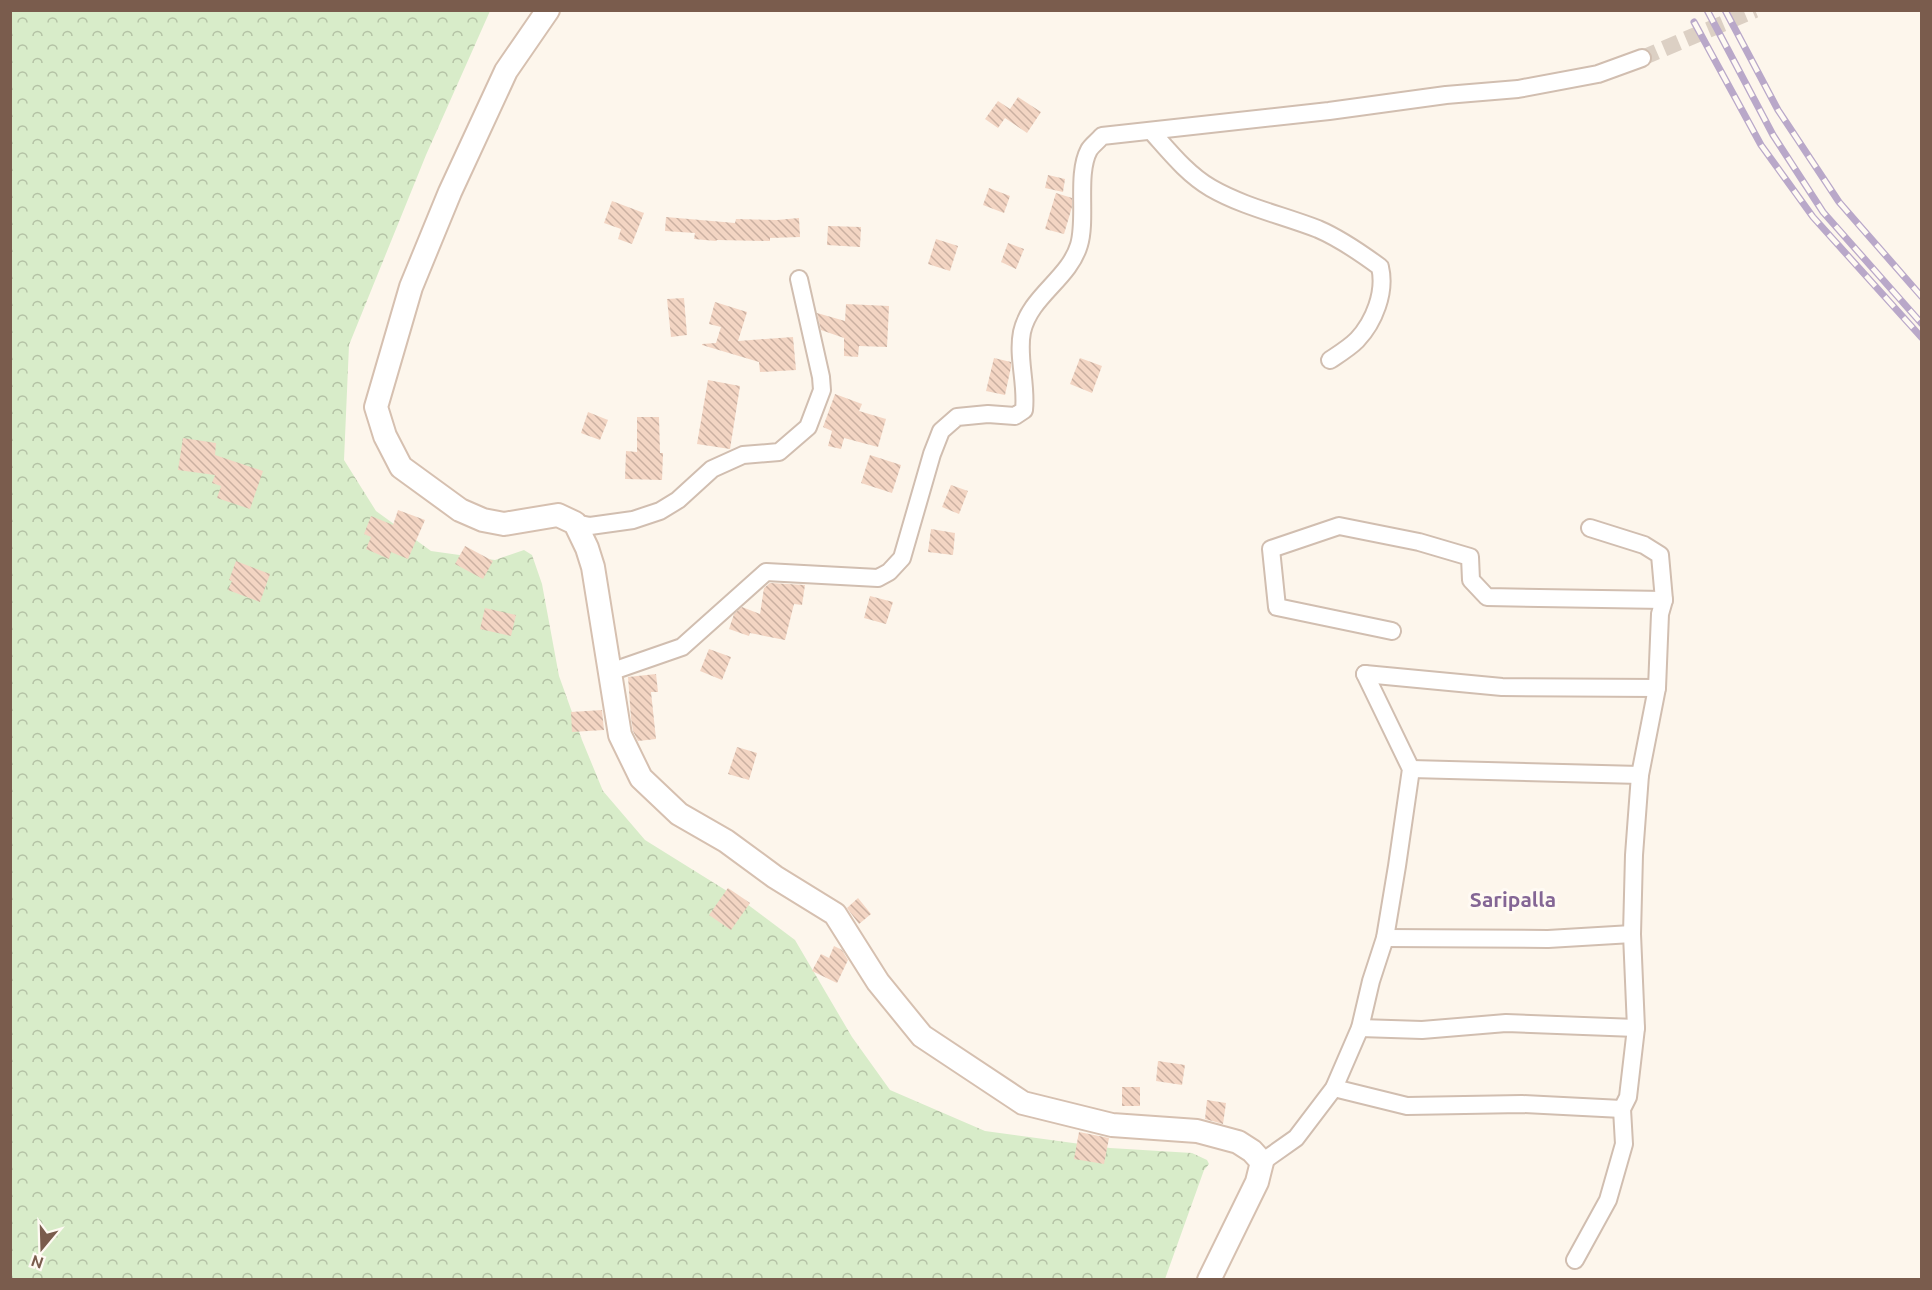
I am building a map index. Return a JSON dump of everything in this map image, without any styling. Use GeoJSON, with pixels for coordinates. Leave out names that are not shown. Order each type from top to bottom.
{"type":"FeatureCollection","features":[{"type":"Feature","properties":{"kind":"street"},"geometry":{"type":"LineString","coordinates":[[548,10],[506,71],[450,192],[411,287],[376,407],[385,436],[401,467],[460,510],[483,520],[504,524],[558,515],[575,523],[590,526],[633,520],[660,511],[678,500],[712,468],[743,455],[779,452],[808,427],[822,390],[799,279]]}},
{"type":"Feature","properties":{"kind":"street"},"geometry":{"type":"LineString","coordinates":[[610,672],[682,647],[766,572],[878,578],[889,572],[902,558],[932,454],[941,431],[957,417],[988,414],[1016,416],[1024,410],[1026,395],[1022,333],[1029,312],[1072,261],[1080,244],[1084,168],[1089,150],[1102,136],[1329,111],[1446,95],[1518,89],[1598,74],[1642,58]]}},
{"type":"Feature","properties":{"kind":"street"},"geometry":{"type":"LineString","coordinates":[[1151,132],[1179,162],[1210,188],[1256,208],[1319,230],[1380,267],[1383,280],[1371,323],[1356,341],[1330,360]]}},
{"type":"Feature","properties":{"kind":"street"},"geometry":{"type":"LineString","coordinates":[[575,523],[593,567],[620,735],[641,778],[679,814],[726,841],[774,877],[835,914],[878,982],[922,1035],[1023,1103],[1112,1125],[1197,1131],[1238,1142],[1252,1150],[1262,1162]]}},
{"type":"Feature","properties":{"kind":"street"},"geometry":{"type":"LineString","coordinates":[[1392,631],[1277,607],[1271,549],[1339,526],[1419,542],[1470,557],[1471,580],[1487,597],[1664,600]]}},
{"type":"Feature","properties":{"kind":"street"},"geometry":{"type":"LineString","coordinates":[[1575,1260],[1608,1200],[1624,1144],[1622,1109],[1628,1097],[1636,1028],[1632,934],[1634,855],[1640,775],[1657,688],[1660,614],[1664,600],[1659,555],[1644,545],[1590,528]]}},
{"type":"Feature","properties":{"kind":"street"},"geometry":{"type":"LineString","coordinates":[[1209,1280],[1257,1182],[1262,1162],[1296,1138],[1334,1088],[1360,1028],[1371,981],[1385,938],[1411,769],[1365,674],[1502,687],[1657,688]]}},
{"type":"Feature","properties":{"kind":"street"},"geometry":{"type":"LineString","coordinates":[[1411,769],[1640,775]]}},
{"type":"Feature","properties":{"kind":"street"},"geometry":{"type":"LineString","coordinates":[[1385,938],[1548,939],[1632,934]]}},
{"type":"Feature","properties":{"kind":"street"},"geometry":{"type":"LineString","coordinates":[[1360,1028],[1422,1030],[1506,1023],[1636,1028]]}},
{"type":"Feature","properties":{"kind":"street"},"geometry":{"type":"LineString","coordinates":[[1334,1088],[1407,1106],[1522,1104],[1622,1109]]}},
{"type":"Feature","properties":{"kind":"green space"},"geometry":{"type":"Polygon","coordinates":[[[10,11],[490,11],[426,155],[349,345],[344,460],[376,511],[431,551],[495,560],[524,550],[532,555],[542,584],[559,676],[603,791],[645,840],[743,901],[795,940],[852,1037],[890,1090],[985,1131],[1110,1148],[1192,1153],[1207,1160],[1209,1164],[1204,1170],[1165,1279],[11,1279],[10,11]]]}},
{"type":"Feature","properties":{"kind":"building"},"geometry":{"type":"Polygon","coordinates":[[[1018,97],[1041,112],[1027,133],[1005,118],[998,128],[985,119],[998,101],[1010,109],[1018,97]]]}},
{"type":"Feature","properties":{"kind":"building"},"geometry":{"type":"Polygon","coordinates":[[[1048,175],[1065,179],[1063,192],[1045,188],[1048,175]]]}},
{"type":"Feature","properties":{"kind":"building"},"geometry":{"type":"Polygon","coordinates":[[[989,188],[1010,196],[1004,213],[983,205],[989,188]]]}},
{"type":"Feature","properties":{"kind":"building"},"geometry":{"type":"Polygon","coordinates":[[[1056,193],[1072,198],[1072,207],[1064,234],[1045,229],[1056,193]]]}},
{"type":"Feature","properties":{"kind":"building"},"geometry":{"type":"Polygon","coordinates":[[[612,201],[644,213],[632,244],[618,239],[621,229],[604,223],[612,201]]]}},
{"type":"Feature","properties":{"kind":"building"},"geometry":{"type":"Polygon","coordinates":[[[666,217],[735,223],[736,219],[799,218],[800,237],[770,238],[770,241],[694,239],[695,233],[665,231],[666,217]]]}},
{"type":"Feature","properties":{"kind":"building"},"geometry":{"type":"Polygon","coordinates":[[[828,226],[861,227],[860,247],[827,245],[828,226]]]}},
{"type":"Feature","properties":{"kind":"building"},"geometry":{"type":"Polygon","coordinates":[[[936,239],[958,246],[950,271],[928,264],[936,239]]]}},
{"type":"Feature","properties":{"kind":"building"},"geometry":{"type":"Polygon","coordinates":[[[1008,243],[1024,249],[1016,269],[1001,262],[1008,243]]]}},
{"type":"Feature","properties":{"kind":"building"},"geometry":{"type":"Polygon","coordinates":[[[684,298],[687,335],[671,337],[667,299],[684,298]]]}},
{"type":"Feature","properties":{"kind":"building"},"geometry":{"type":"Polygon","coordinates":[[[715,302],[747,312],[738,341],[793,337],[796,370],[760,372],[759,362],[702,345],[716,343],[721,327],[709,324],[715,302]]]}},
{"type":"Feature","properties":{"kind":"building"},"geometry":{"type":"Polygon","coordinates":[[[846,304],[889,306],[887,347],[859,346],[858,357],[844,356],[844,338],[821,330],[817,313],[845,321],[846,304]]]}},
{"type":"Feature","properties":{"kind":"building"},"geometry":{"type":"Polygon","coordinates":[[[994,358],[1011,362],[1005,395],[986,391],[994,358]]]}},
{"type":"Feature","properties":{"kind":"building"},"geometry":{"type":"Polygon","coordinates":[[[1080,358],[1102,366],[1092,393],[1070,384],[1080,358]]]}},
{"type":"Feature","properties":{"kind":"building"},"geometry":{"type":"Polygon","coordinates":[[[708,380],[740,386],[730,449],[697,444],[708,380]]]}},
{"type":"Feature","properties":{"kind":"building"},"geometry":{"type":"Polygon","coordinates":[[[835,394],[862,404],[859,411],[886,419],[878,447],[844,438],[841,449],[828,446],[832,431],[823,427],[835,394]]]}},
{"type":"Feature","properties":{"kind":"building"},"geometry":{"type":"Polygon","coordinates":[[[588,412],[608,420],[600,440],[581,433],[588,412]]]}},
{"type":"Feature","properties":{"kind":"building"},"geometry":{"type":"Polygon","coordinates":[[[637,417],[659,417],[660,453],[663,453],[662,480],[625,479],[626,451],[637,452],[637,417]]]}},
{"type":"Feature","properties":{"kind":"building"},"geometry":{"type":"Polygon","coordinates":[[[183,438],[216,443],[215,455],[263,471],[250,509],[217,498],[221,486],[212,483],[215,475],[178,470],[183,438]]]}},
{"type":"Feature","properties":{"kind":"building"},"geometry":{"type":"Polygon","coordinates":[[[870,455],[901,465],[892,493],[861,483],[870,455]]]}},
{"type":"Feature","properties":{"kind":"building"},"geometry":{"type":"Polygon","coordinates":[[[951,485],[968,491],[959,514],[942,507],[951,485]]]}},
{"type":"Feature","properties":{"kind":"building"},"geometry":{"type":"Polygon","coordinates":[[[398,510],[425,520],[408,559],[391,552],[389,559],[366,549],[371,537],[364,534],[371,516],[393,525],[398,510]]]}},
{"type":"Feature","properties":{"kind":"building"},"geometry":{"type":"Polygon","coordinates":[[[931,529],[955,533],[953,555],[928,552],[931,529]]]}},
{"type":"Feature","properties":{"kind":"building"},"geometry":{"type":"Polygon","coordinates":[[[465,546],[493,561],[483,579],[455,564],[465,546]]]}},
{"type":"Feature","properties":{"kind":"building"},"geometry":{"type":"Polygon","coordinates":[[[236,561],[270,574],[260,602],[228,590],[236,561]]]}},
{"type":"Feature","properties":{"kind":"building"},"geometry":{"type":"Polygon","coordinates":[[[770,583],[805,585],[802,605],[794,604],[785,640],[750,633],[749,636],[729,629],[734,614],[742,607],[760,614],[764,588],[770,583]]]}},
{"type":"Feature","properties":{"kind":"building"},"geometry":{"type":"Polygon","coordinates":[[[870,596],[893,602],[886,624],[864,618],[870,596]]]}},
{"type":"Feature","properties":{"kind":"building"},"geometry":{"type":"Polygon","coordinates":[[[485,608],[516,615],[511,636],[480,629],[485,608]]]}},
{"type":"Feature","properties":{"kind":"building"},"geometry":{"type":"Polygon","coordinates":[[[709,649],[731,657],[722,680],[700,671],[709,649]]]}},
{"type":"Feature","properties":{"kind":"building"},"geometry":{"type":"Polygon","coordinates":[[[656,674],[658,692],[651,692],[656,739],[638,741],[633,731],[628,677],[656,674]]]}},
{"type":"Feature","properties":{"kind":"building"},"geometry":{"type":"Polygon","coordinates":[[[602,710],[604,730],[572,732],[571,712],[602,710]]]}},
{"type":"Feature","properties":{"kind":"building"},"geometry":{"type":"Polygon","coordinates":[[[737,747],[757,753],[749,780],[728,774],[737,747]]]}},
{"type":"Feature","properties":{"kind":"building"},"geometry":{"type":"Polygon","coordinates":[[[728,888],[750,903],[731,930],[709,915],[728,888]]]}},
{"type":"Feature","properties":{"kind":"building"},"geometry":{"type":"Polygon","coordinates":[[[858,898],[871,914],[859,924],[847,908],[858,898]]]}},
{"type":"Feature","properties":{"kind":"building"},"geometry":{"type":"Polygon","coordinates":[[[834,946],[842,950],[848,960],[837,983],[812,971],[821,954],[829,958],[834,946]]]}},
{"type":"Feature","properties":{"kind":"building"},"geometry":{"type":"Polygon","coordinates":[[[1158,1061],[1185,1065],[1182,1085],[1156,1081],[1158,1061]]]}},
{"type":"Feature","properties":{"kind":"building"},"geometry":{"type":"Polygon","coordinates":[[[1122,1087],[1140,1087],[1140,1106],[1122,1106],[1122,1087]]]}},
{"type":"Feature","properties":{"kind":"building"},"geometry":{"type":"Polygon","coordinates":[[[1207,1100],[1226,1103],[1223,1124],[1205,1119],[1207,1100]]]}},
{"type":"Feature","properties":{"kind":"building"},"geometry":{"type":"Polygon","coordinates":[[[1079,1132],[1109,1138],[1104,1164],[1074,1159],[1079,1132]]]}},
{"type":"Feature","properties":{"kind":"tunnel"},"geometry":{"type":"LineString","coordinates":[[1642,58],[1755,10]]}},
{"type":"Feature","properties":{"kind":"railway"},"geometry":{"type":"LineString","coordinates":[[1707,10],[1773,135],[1823,212],[1922,324]]}},
{"type":"Feature","properties":{"kind":"railway"},"geometry":{"type":"LineString","coordinates":[[1725,10],[1778,110],[1839,202],[1922,297]]}},
{"type":"Feature","properties":{"kind":"railway"},"geometry":{"type":"LineString","coordinates":[[1694,22],[1761,145],[1813,217],[1922,338]]}},
{"type":"Feature","properties":{"kind":"district","name":"Saripalla"},"geometry":{"type":"Point","coordinates":[1513,900]}}]}
